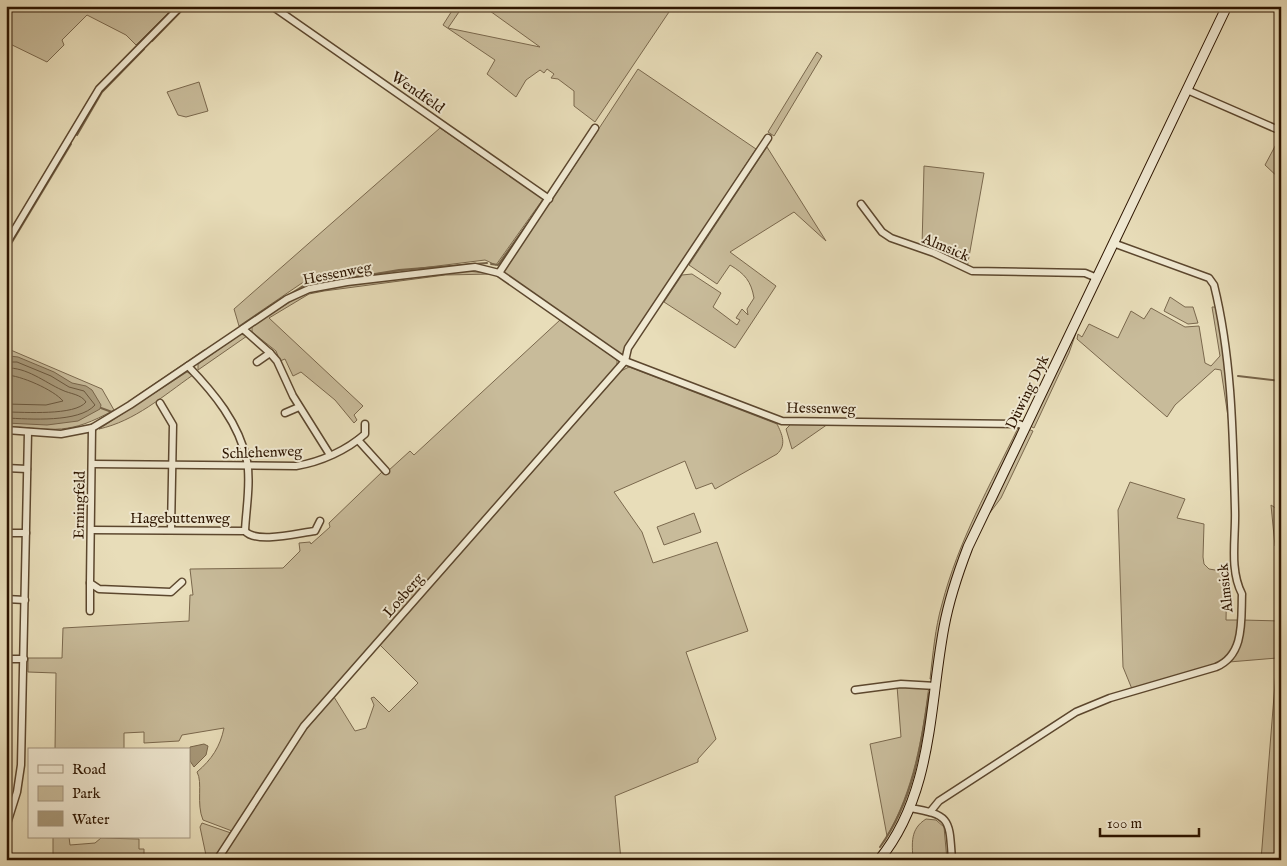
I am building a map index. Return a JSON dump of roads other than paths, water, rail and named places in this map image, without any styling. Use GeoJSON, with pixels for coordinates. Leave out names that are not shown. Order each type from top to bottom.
{"type":"FeatureCollection","features":[{"type":"Feature","properties":{"kind":"street"},"geometry":{"type":"LineString","coordinates":[[6,244],[99,89],[181,6]]}},
{"type":"Feature","properties":{"kind":"street","name":"Wendfeld"},"geometry":{"type":"LineString","coordinates":[[272,6],[549,199]]}},
{"type":"Feature","properties":{"kind":"street","name":"Düwing Dyk"},"geometry":{"type":"LineString","coordinates":[[879,860],[895,838],[910,808],[925,756],[944,627],[954,586],[976,531],[1227,6]]}},
{"type":"Feature","properties":{"kind":"street"},"geometry":{"type":"LineString","coordinates":[[1187,90],[1281,131]]}},
{"type":"Feature","properties":{"kind":"street"},"geometry":{"type":"LineString","coordinates":[[499,273],[595,128]]}},
{"type":"Feature","properties":{"kind":"street"},"geometry":{"type":"LineString","coordinates":[[625,361],[628,348],[768,138]]}},
{"type":"Feature","properties":{"kind":"street","name":"Almsick"},"geometry":{"type":"LineString","coordinates":[[861,204],[882,232],[891,238],[934,253],[972,271],[1085,274],[1097,278]]}},
{"type":"Feature","properties":{"kind":"street","name":"Almsick"},"geometry":{"type":"LineString","coordinates":[[930,812],[940,802],[1076,712],[1110,698],[1216,667],[1225,663],[1237,645],[1242,594],[1238,586],[1235,566],[1235,512],[1229,378],[1214,285],[1208,278],[1113,243]]}},
{"type":"Feature","properties":{"kind":"street","name":"Hessenweg"},"geometry":{"type":"LineString","coordinates":[[6,430],[61,434],[92,428],[130,405],[294,294],[316,287],[476,267],[499,273],[625,361],[782,421],[1019,424],[1026,427]]}},
{"type":"Feature","properties":{"kind":"street"},"geometry":{"type":"LineString","coordinates":[[243,329],[270,352],[299,407],[330,455]]}},
{"type":"Feature","properties":{"kind":"street"},"geometry":{"type":"LineString","coordinates":[[257,362],[270,352]]}},
{"type":"Feature","properties":{"kind":"street","name":"Losberg"},"geometry":{"type":"LineString","coordinates":[[217,860],[304,726],[625,361]]}},
{"type":"Feature","properties":{"kind":"street"},"geometry":{"type":"LineString","coordinates":[[188,366],[224,408],[242,446],[247,467],[245,531]]}},
{"type":"Feature","properties":{"kind":"street"},"geometry":{"type":"LineString","coordinates":[[160,403],[172,422],[171,530]]}},
{"type":"Feature","properties":{"kind":"street"},"geometry":{"type":"LineString","coordinates":[[285,413],[299,407]]}},
{"type":"Feature","properties":{"kind":"street"},"geometry":{"type":"LineString","coordinates":[[365,424],[365,434],[358,440],[386,471]]}},
{"type":"Feature","properties":{"kind":"street","name":"Erningfeld"},"geometry":{"type":"LineString","coordinates":[[90,611],[92,585],[92,428]]}},
{"type":"Feature","properties":{"kind":"street"},"geometry":{"type":"LineString","coordinates":[[6,827],[21,772],[28,432]]}},
{"type":"Feature","properties":{"kind":"street","name":"Schlehenweg"},"geometry":{"type":"LineString","coordinates":[[93,464],[296,466],[330,455],[358,440]]}},
{"type":"Feature","properties":{"kind":"street"},"geometry":{"type":"LineString","coordinates":[[6,468],[27,469]]}},
{"type":"Feature","properties":{"kind":"street","name":"Hagebuttenweg"},"geometry":{"type":"LineString","coordinates":[[92,530],[245,531],[258,538],[314,531],[320,521]]}},
{"type":"Feature","properties":{"kind":"street"},"geometry":{"type":"LineString","coordinates":[[6,533],[26,534]]}},
{"type":"Feature","properties":{"kind":"street"},"geometry":{"type":"LineString","coordinates":[[92,585],[171,592],[182,582]]}},
{"type":"Feature","properties":{"kind":"street"},"geometry":{"type":"LineString","coordinates":[[6,599],[25,600]]}},
{"type":"Feature","properties":{"kind":"street"},"geometry":{"type":"LineString","coordinates":[[6,658],[24,659]]}},
{"type":"Feature","properties":{"kind":"street"},"geometry":{"type":"LineString","coordinates":[[856,690],[901,684],[936,686]]}},
{"type":"Feature","properties":{"kind":"street"},"geometry":{"type":"LineString","coordinates":[[910,808],[938,814],[949,826],[952,860]]}},
{"type":"Feature","properties":{"kind":"water"},"geometry":{"type":"Polygon","coordinates":[[[6,357],[18,357],[54,372],[72,383],[86,386],[92,390],[101,405],[100,409],[78,421],[47,425],[6,423],[6,357]]]}},
{"type":"Feature","properties":{"kind":"water"},"geometry":{"type":"Polygon","coordinates":[[[204,744],[208,746],[206,755],[194,767],[190,761],[190,747],[204,744]]]}},
{"type":"Feature","properties":{"kind":"waterway"},"geometry":{"type":"LineString","coordinates":[[152,41],[186,6]]}},
{"type":"Feature","properties":{"kind":"waterway"},"geometry":{"type":"LineString","coordinates":[[77,135],[102,92],[144,49]]}},
{"type":"Feature","properties":{"kind":"waterway"},"geometry":{"type":"LineString","coordinates":[[6,252],[71,144]]}},
{"type":"Feature","properties":{"kind":"waterway"},"geometry":{"type":"LineString","coordinates":[[491,264],[498,265],[538,209]]}},
{"type":"Feature","properties":{"kind":"waterway"},"geometry":{"type":"LineString","coordinates":[[245,323],[303,286],[399,270],[487,263]]}},
{"type":"Feature","properties":{"kind":"waterway"},"geometry":{"type":"LineString","coordinates":[[133,399],[205,350]]}},
{"type":"Feature","properties":{"kind":"waterway"},"geometry":{"type":"LineString","coordinates":[[1238,376],[1281,381]]}},
{"type":"Feature","properties":{"kind":"waterway"},"geometry":{"type":"LineString","coordinates":[[101,408],[112,412]]}},
{"type":"Feature","properties":{"kind":"waterway"},"geometry":{"type":"LineString","coordinates":[[880,847],[908,793],[919,754],[929,693]]}}]}
